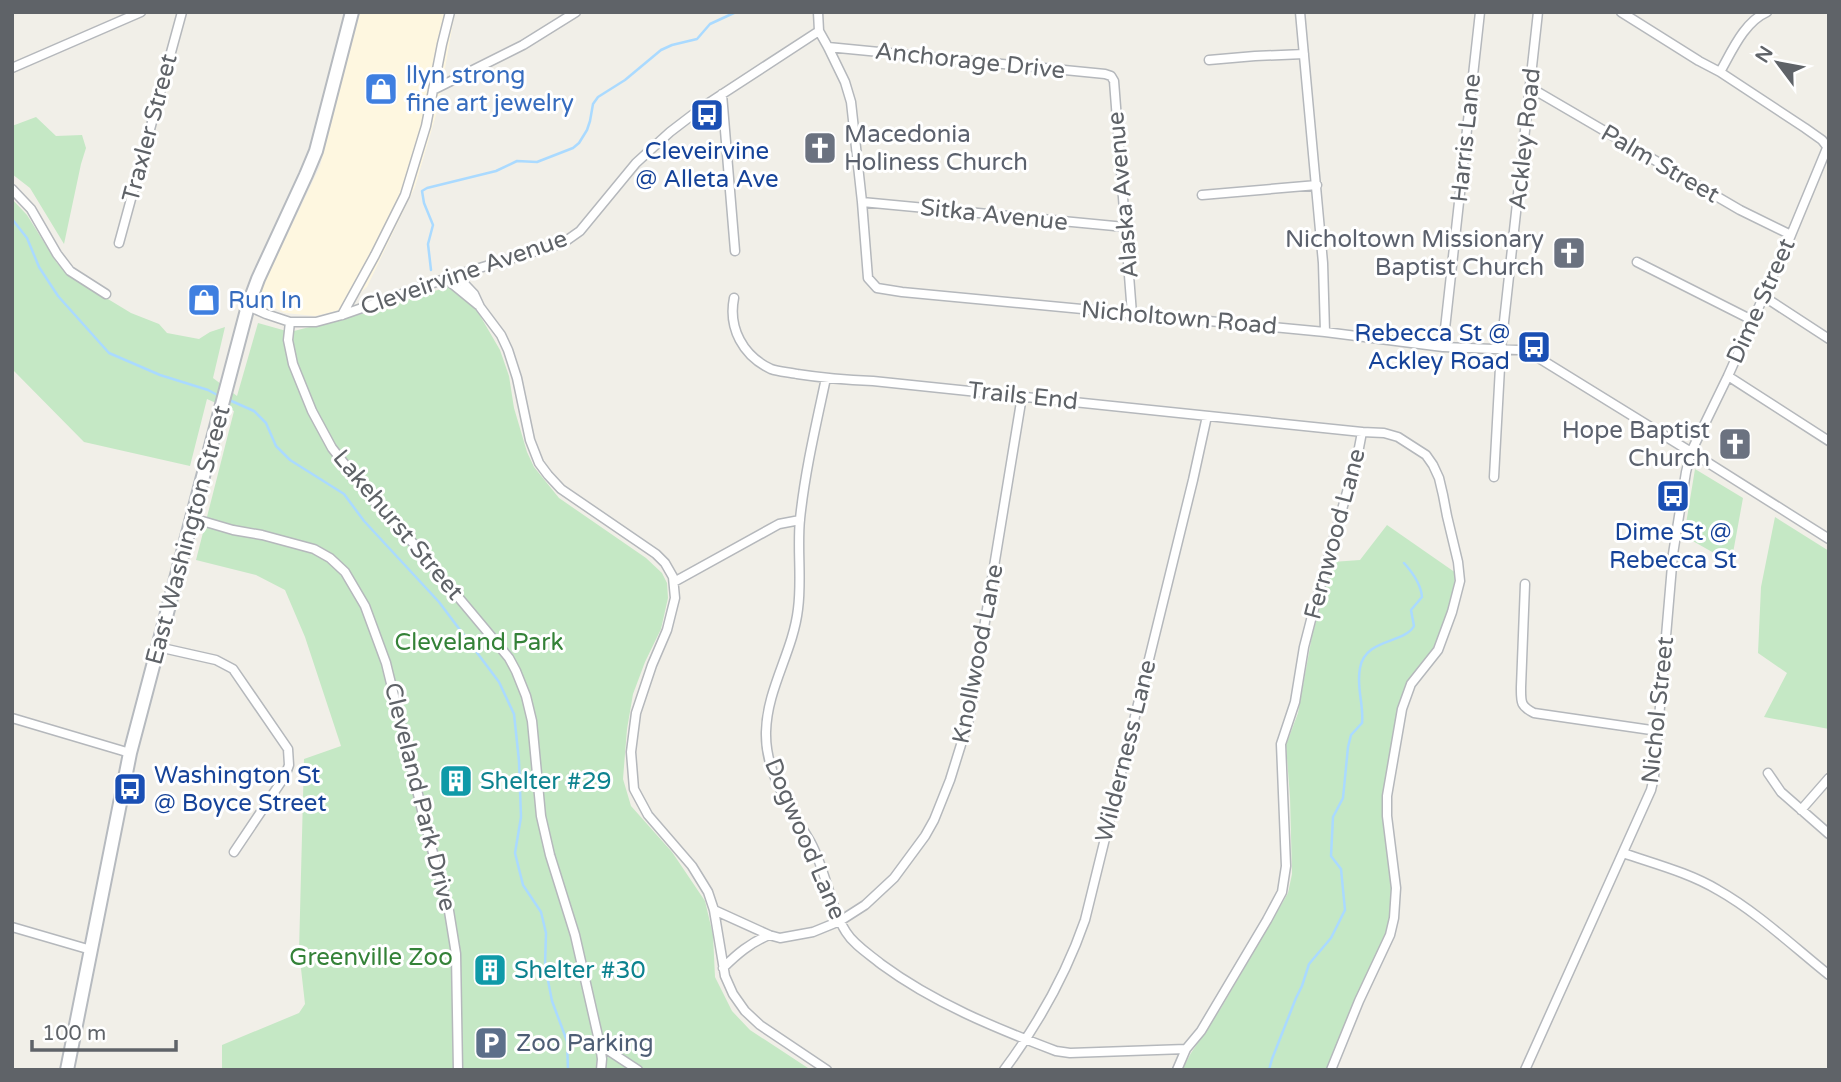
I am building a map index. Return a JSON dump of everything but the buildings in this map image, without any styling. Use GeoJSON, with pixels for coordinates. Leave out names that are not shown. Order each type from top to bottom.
{"type":"FeatureCollection","features":[{"type":"Feature","properties":{"kind":"street"},"geometry":{"type":"LineString","coordinates":[[12,68],[141,12]]}},
{"type":"Feature","properties":{"kind":"street","name":"Traxler Street"},"geometry":{"type":"LineString","coordinates":[[119,243],[182,12]]}},
{"type":"Feature","properties":{"kind":"street","name":"East Washington Street"},"geometry":{"type":"LineString","coordinates":[[67,1070],[130,753],[248,306],[316,150],[352,12]]}},
{"type":"Feature","properties":{"kind":"street"},"geometry":{"type":"LineString","coordinates":[[342,315],[405,195],[426,126],[450,12]]}},
{"type":"Feature","properties":{"kind":"street"},"geometry":{"type":"LineString","coordinates":[[433,90],[523,45],[576,12]]}},
{"type":"Feature","properties":{"kind":"street"},"geometry":{"type":"LineString","coordinates":[[818,12],[819,31],[845,82],[851,102],[862,202]]}},
{"type":"Feature","properties":{"kind":"street"},"geometry":{"type":"LineString","coordinates":[[1300,12],[1317,185],[1325,332]]}},
{"type":"Feature","properties":{"kind":"street","name":"Harris Lane"},"geometry":{"type":"LineString","coordinates":[[1443,347],[1480,12]]}},
{"type":"Feature","properties":{"kind":"street","name":"Ackley Road"},"geometry":{"type":"LineString","coordinates":[[1494,477],[1501,349],[1538,12]]}},
{"type":"Feature","properties":{"kind":"street"},"geometry":{"type":"LineString","coordinates":[[1621,12],[1720,72],[1805,128],[1828,148]]}},
{"type":"Feature","properties":{"kind":"street"},"geometry":{"type":"LineString","coordinates":[[1720,72],[1752,23],[1767,12]]}},
{"type":"Feature","properties":{"kind":"street","name":"Cleveirvine Avenue"},"geometry":{"type":"LineString","coordinates":[[248,306],[290,322],[316,322],[445,278],[563,243],[580,232],[626,174],[670,132],[722,94],[819,31]]}},
{"type":"Feature","properties":{"kind":"street","name":"Anchorage Drive"},"geometry":{"type":"LineString","coordinates":[[828,47],[1111,76]]}},
{"type":"Feature","properties":{"kind":"street"},"geometry":{"type":"LineString","coordinates":[[1209,60],[1304,54]]}},
{"type":"Feature","properties":{"kind":"street","name":"Alaska Avenue"},"geometry":{"type":"LineString","coordinates":[[1111,76],[1114,81],[1132,314]]}},
{"type":"Feature","properties":{"kind":"street","name":"Palm Street"},"geometry":{"type":"LineString","coordinates":[[1531,89],[1740,210],[1791,235]]}},
{"type":"Feature","properties":{"kind":"street"},"geometry":{"type":"LineString","coordinates":[[722,94],[736,251]]}},
{"type":"Feature","properties":{"kind":"street","name":"Dime Street"},"geometry":{"type":"LineString","coordinates":[[1691,452],[1728,376],[1828,148]]}},
{"type":"Feature","properties":{"kind":"street"},"geometry":{"type":"LineString","coordinates":[[1202,195],[1317,185]]}},
{"type":"Feature","properties":{"kind":"street"},"geometry":{"type":"LineString","coordinates":[[12,189],[31,209],[70,271],[106,294]]}},
{"type":"Feature","properties":{"kind":"street","name":"Nicholtown Road"},"geometry":{"type":"LineString","coordinates":[[862,202],[866,271],[872,284],[884,290],[1325,332],[1443,347],[1529,352],[1829,539]]}},
{"type":"Feature","properties":{"kind":"street","name":"Sitka Avenue"},"geometry":{"type":"LineString","coordinates":[[862,202],[1125,227]]}},
{"type":"Feature","properties":{"kind":"street"},"geometry":{"type":"LineString","coordinates":[[1637,262],[1752,320]]}},
{"type":"Feature","properties":{"kind":"street"},"geometry":{"type":"LineString","coordinates":[[456,275],[474,294],[509,350],[530,439],[539,463],[561,489],[656,554],[669,570],[674,582],[675,598],[667,630],[636,713],[631,752],[634,789],[648,815],[692,866],[708,892],[714,910],[723,968],[733,994],[752,1018],[827,1070]]}},
{"type":"Feature","properties":{"kind":"street"},"geometry":{"type":"LineString","coordinates":[[445,278],[480,307]]}},
{"type":"Feature","properties":{"kind":"street"},"geometry":{"type":"LineString","coordinates":[[1763,296],[1829,339]]}},
{"type":"Feature","properties":{"kind":"street","name":"Trails End"},"geometry":{"type":"LineString","coordinates":[[734,298],[732,308],[738,338],[751,355],[773,370],[826,378],[1362,432]]}},
{"type":"Feature","properties":{"kind":"street","name":"Lakehurst Street"},"geometry":{"type":"LineString","coordinates":[[290,322],[288,340],[293,364],[312,411],[332,448],[365,491],[419,550],[509,658],[516,671],[532,721],[541,816],[575,935],[600,1045],[601,1070]]}},
{"type":"Feature","properties":{"kind":"street"},"geometry":{"type":"LineString","coordinates":[[1728,376],[1829,441]]}},
{"type":"Feature","properties":{"kind":"street","name":"Dogwood Lane"},"geometry":{"type":"LineString","coordinates":[[826,378],[805,473],[800,520],[797,615],[770,702],[766,743],[776,783],[817,856],[839,921],[853,941],[909,984],[954,1008],[1026,1040],[1070,1053],[1186,1049]]}},
{"type":"Feature","properties":{"kind":"street","name":"Knollwood Lane"},"geometry":{"type":"LineString","coordinates":[[714,910],[780,938],[813,932],[839,921],[865,905],[894,878],[934,820],[960,752],[969,719],[1022,396]]}},
{"type":"Feature","properties":{"kind":"street","name":"Wilderness Lane"},"geometry":{"type":"LineString","coordinates":[[1004,1070],[1026,1040],[1058,986],[1085,920],[1207,416]]}},
{"type":"Feature","properties":{"kind":"street","name":"Fernwood Lane"},"geometry":{"type":"LineString","coordinates":[[1177,1070],[1186,1049],[1201,1031],[1282,892],[1286,866],[1281,744],[1295,702],[1304,647],[1359,453],[1362,432],[1384,433],[1398,437],[1426,455],[1433,465],[1443,495],[1460,581],[1438,650],[1411,684],[1402,709],[1387,796],[1396,888],[1394,919],[1390,935],[1331,1070]]}},
{"type":"Feature","properties":{"kind":"street","name":"Nichol Street"},"geometry":{"type":"LineString","coordinates":[[1525,1070],[1651,790],[1673,554],[1691,452]]}},
{"type":"Feature","properties":{"kind":"street","name":"Cleveland Park Drive"},"geometry":{"type":"LineString","coordinates":[[192,519],[314,549],[330,558],[345,572],[357,590],[386,663],[449,911],[456,954],[458,1070]]}},
{"type":"Feature","properties":{"kind":"street"},"geometry":{"type":"LineString","coordinates":[[674,582],[779,524],[800,520]]}},
{"type":"Feature","properties":{"kind":"street"},"geometry":{"type":"LineString","coordinates":[[1525,584],[1521,703],[1525,708],[1534,713],[1658,731]]}},
{"type":"Feature","properties":{"kind":"street"},"geometry":{"type":"LineString","coordinates":[[158,648],[216,660],[233,670],[288,749],[289,765],[285,776],[234,852]]}},
{"type":"Feature","properties":{"kind":"street"},"geometry":{"type":"LineString","coordinates":[[12,718],[130,753]]}},
{"type":"Feature","properties":{"kind":"street"},"geometry":{"type":"LineString","coordinates":[[1768,772],[1781,792],[1829,834]]}},
{"type":"Feature","properties":{"kind":"street"},"geometry":{"type":"LineString","coordinates":[[1801,810],[1829,778]]}},
{"type":"Feature","properties":{"kind":"street"},"geometry":{"type":"LineString","coordinates":[[1623,853],[1700,880],[1717,889],[1744,906],[1829,975]]}},
{"type":"Feature","properties":{"kind":"street"},"geometry":{"type":"LineString","coordinates":[[12,927],[91,950]]}},
{"type":"Feature","properties":{"kind":"street","name":"Knollwood Lane"},"geometry":{"type":"LineString","coordinates":[[723,968],[753,942],[769,935]]}},
{"type":"Feature","properties":{"kind":"street"},"geometry":{"type":"LineString","coordinates":[[600,1045],[638,1070]]}},
{"type":"Feature","properties":{"kind":"shaded area"},"geometry":{"type":"Polygon","coordinates":[[[360,12],[455,12],[438,108],[415,187],[367,287],[340,310],[315,316],[285,313],[268,305],[260,292],[320,166],[360,12]]]}},
{"type":"Feature","properties":{"kind":"green space"},"geometry":{"type":"Polygon","coordinates":[[[36,117],[56,136],[82,135],[86,148],[64,244],[30,188],[12,174],[12,126],[36,117]]]}},
{"type":"Feature","properties":{"kind":"green space","name":"Cleveland Park"},"geometry":{"type":"Polygon","coordinates":[[[12,199],[27,215],[57,263],[70,276],[131,313],[159,324],[167,333],[199,339],[225,327],[213,378],[237,396],[258,323],[290,332],[451,286],[475,307],[500,350],[509,376],[514,408],[534,467],[559,498],[646,558],[662,573],[667,583],[668,598],[661,629],[633,694],[623,779],[631,806],[672,852],[705,901],[713,935],[715,977],[732,1011],[750,1030],[811,1070],[222,1070],[222,1045],[299,1013],[305,1004],[299,951],[304,759],[341,746],[305,637],[285,590],[256,575],[196,560],[234,411],[207,399],[190,466],[84,442],[12,369],[12,199]]]}},
{"type":"Feature","properties":{"kind":"green space"},"geometry":{"type":"Polygon","coordinates":[[[1695,469],[1743,498],[1733,553],[1721,557],[1684,536],[1695,469]]]}},
{"type":"Feature","properties":{"kind":"green space"},"geometry":{"type":"Polygon","coordinates":[[[1775,517],[1829,551],[1829,729],[1764,717],[1787,673],[1758,653],[1761,587],[1775,517]]]}},
{"type":"Feature","properties":{"kind":"green space"},"geometry":{"type":"Polygon","coordinates":[[[1387,525],[1456,573],[1450,609],[1439,645],[1407,685],[1396,726],[1383,796],[1393,893],[1389,927],[1329,1070],[1182,1070],[1288,893],[1292,874],[1286,745],[1298,713],[1312,636],[1332,562],[1360,560],[1387,525]]]}},
{"type":"Feature","properties":{"kind":"waterway"},"geometry":{"type":"LineString","coordinates":[[431,270],[428,244],[433,225],[422,191],[496,171],[517,161],[537,162],[573,148],[587,130],[593,104],[598,97],[625,80],[661,50],[697,39],[710,24],[736,12]]}},
{"type":"Feature","properties":{"kind":"waterway"},"geometry":{"type":"LineString","coordinates":[[12,219],[27,238],[39,267],[58,296],[109,353],[221,397]]}},
{"type":"Feature","properties":{"kind":"waterway"},"geometry":{"type":"LineString","coordinates":[[227,399],[254,411],[266,423],[276,446],[290,460],[344,494],[364,521],[439,602],[499,682],[514,714],[519,761],[521,817],[515,853],[523,885],[541,912],[546,933],[545,965],[552,1001],[567,1041],[568,1070]]}},
{"type":"Feature","properties":{"kind":"waterway"},"geometry":{"type":"LineString","coordinates":[[1269,1070],[1309,964],[1331,938],[1345,910],[1341,869],[1331,856],[1333,817],[1343,798],[1351,735],[1362,723],[1359,675],[1363,658],[1369,651],[1402,636],[1414,626],[1411,610],[1422,597],[1416,579],[1404,563]]}},
{"type":"Feature","properties":{"kind":"place","name":"llyn strong fine art jewelry"},"geometry":{"type":"Point","coordinates":[381,89]}},
{"type":"Feature","properties":{"kind":"place","name":"Cleveirvine @ Alleta Ave"},"geometry":{"type":"Point","coordinates":[707,115]}},
{"type":"Feature","properties":{"kind":"place","name":"Macedonia Holiness Church"},"geometry":{"type":"Point","coordinates":[820,148]}},
{"type":"Feature","properties":{"kind":"place","name":"Nicholtown Missionary Baptist Church"},"geometry":{"type":"Point","coordinates":[1569,253]}},
{"type":"Feature","properties":{"kind":"place","name":"Run In"},"geometry":{"type":"Point","coordinates":[204,300]}},
{"type":"Feature","properties":{"kind":"place","name":"Rebecca St @ Ackley Road"},"geometry":{"type":"Point","coordinates":[1534,347]}},
{"type":"Feature","properties":{"kind":"place","name":"Hope Baptist Church"},"geometry":{"type":"Point","coordinates":[1735,444]}},
{"type":"Feature","properties":{"kind":"place","name":"Dime St @ Rebecca St"},"geometry":{"type":"Point","coordinates":[1673,496]}},
{"type":"Feature","properties":{"kind":"place","name":"Shelter #29"},"geometry":{"type":"Point","coordinates":[456,781]}},
{"type":"Feature","properties":{"kind":"place","name":"Washington St @ Boyce Street"},"geometry":{"type":"Point","coordinates":[130,789]}},
{"type":"Feature","properties":{"kind":"place","name":"Shelter #30"},"geometry":{"type":"Point","coordinates":[490,970]}},
{"type":"Feature","properties":{"kind":"place","name":"Zoo Parking"},"geometry":{"type":"Point","coordinates":[491,1043]}},
{"type":"Feature","properties":{"kind":"park label","name":"Greenville Zoo"},"geometry":{"type":"Point","coordinates":[371,957]}}]}
